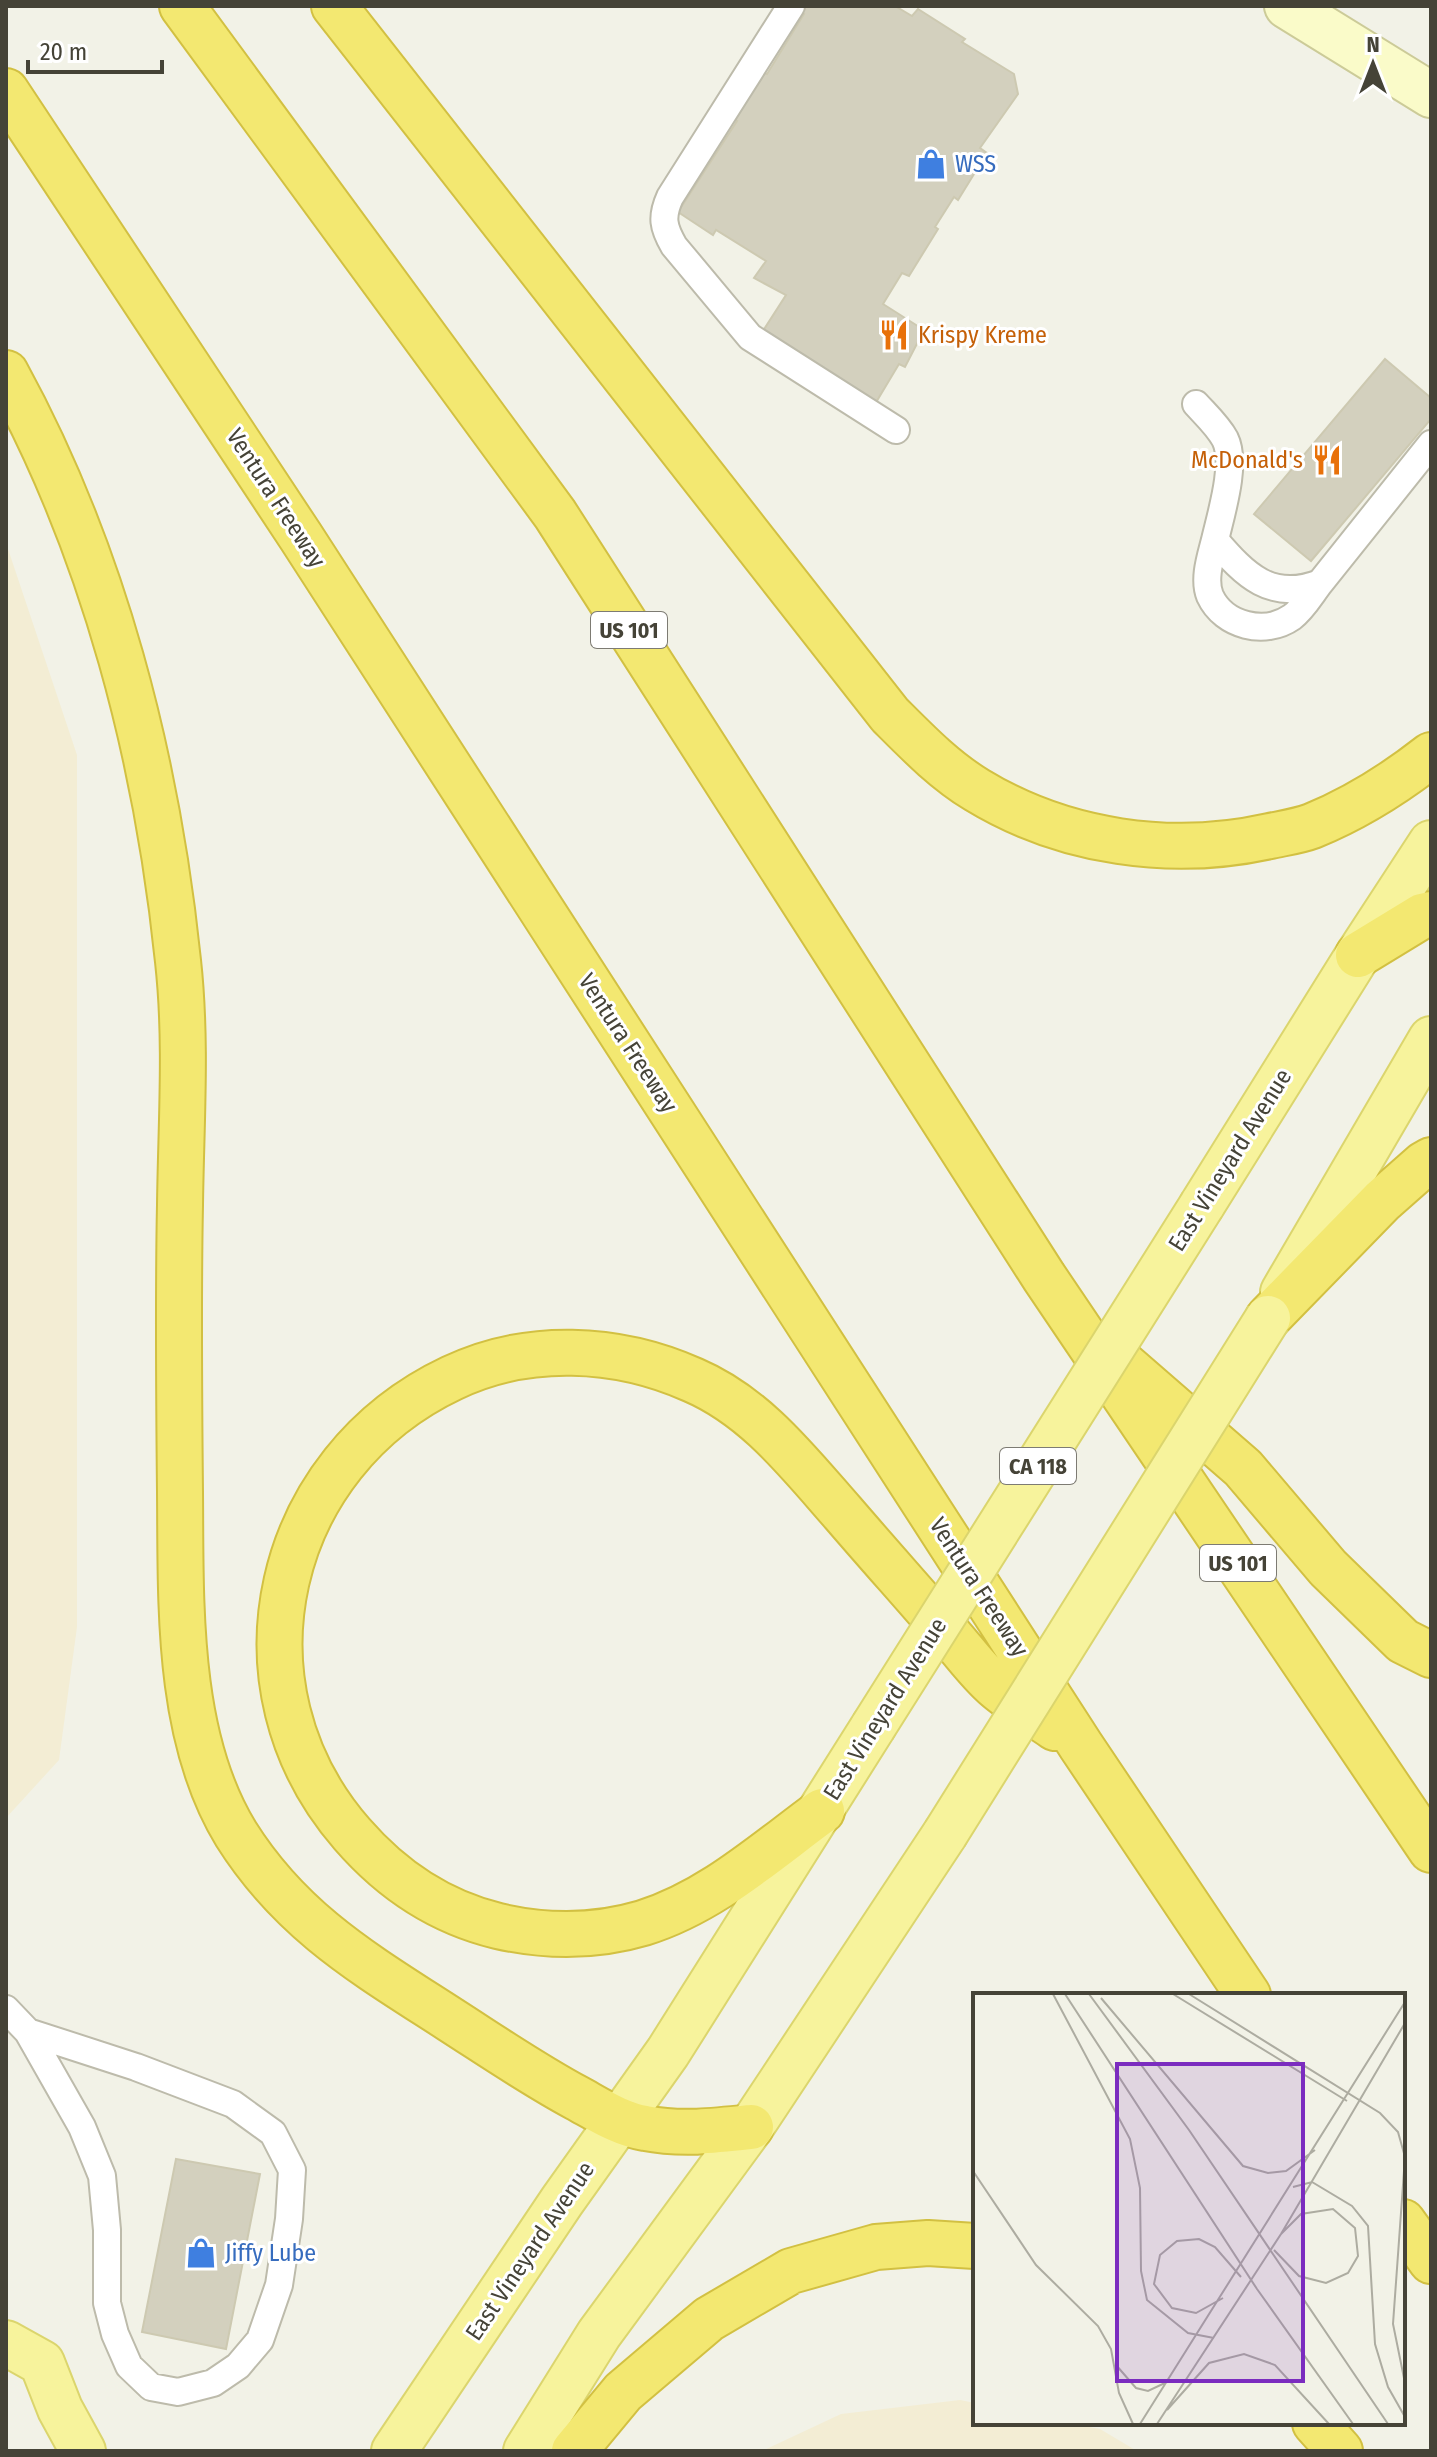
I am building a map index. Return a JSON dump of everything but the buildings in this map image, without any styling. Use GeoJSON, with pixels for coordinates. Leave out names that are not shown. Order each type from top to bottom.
{"type":"FeatureCollection","features":[{"type":"Feature","properties":{"kind":"highway","name":"US 101"},"geometry":{"type":"LineString","coordinates":[[182,6],[555,514],[1027,1250],[1431,1850]]}},
{"type":"Feature","properties":{"kind":"highway"},"geometry":{"type":"LineString","coordinates":[[334,6],[890,715],[928,753],[976,790],[1031,818],[1089,836],[1169,847],[1239,843],[1309,827],[1384,791],[1431,755]]}},
{"type":"Feature","properties":{"kind":"highway","name":"Ventura Freeway"},"geometry":{"type":"LineString","coordinates":[[6,91],[310,550],[1081,1746],[1247,1993]]}},
{"type":"Feature","properties":{"kind":"highway"},"geometry":{"type":"LineString","coordinates":[[6,373],[33,422],[97,580],[134,707],[162,834],[183,1023],[178,1287],[181,1603],[192,1712],[208,1775],[233,1829],[281,1895],[342,1949],[550,2084],[619,2121],[644,2128],[689,2133],[751,2127]]}},
{"type":"Feature","properties":{"kind":"highway"},"geometry":{"type":"LineString","coordinates":[[1358,955],[1422,916],[1431,914]]}},
{"type":"Feature","properties":{"kind":"highway"},"geometry":{"type":"LineString","coordinates":[[1268,1318],[1382,1201],[1431,1160]]}},
{"type":"Feature","properties":{"kind":"highway"},"geometry":{"type":"LineString","coordinates":[[1077,1324],[1243,1468],[1328,1568],[1403,1641],[1431,1655]]}},
{"type":"Feature","properties":{"kind":"highway"},"geometry":{"type":"LineString","coordinates":[[822,1811],[703,1897],[663,1916],[610,1931],[578,1935],[512,1929],[480,1922],[420,1894],[369,1853],[327,1801],[300,1750],[287,1707],[279,1639],[286,1583],[298,1539],[330,1478],[351,1451],[393,1413],[432,1388],[495,1362],[563,1353],[609,1355],[664,1368],[697,1381],[727,1398],[780,1441],[994,1686],[1081,1746]]}},
{"type":"Feature","properties":{"kind":"highway"},"geometry":{"type":"LineString","coordinates":[[1405,2225],[1431,2261]]}},
{"type":"Feature","properties":{"kind":"highway"},"geometry":{"type":"LineString","coordinates":[[574,2451],[623,2392],[709,2319],[791,2271],[876,2247],[928,2243],[973,2246]]}},
{"type":"Feature","properties":{"kind":"highway"},"geometry":{"type":"LineString","coordinates":[[1317,2425],[1340,2451]]}},
{"type":"Feature","properties":{"kind":"main road","name":"CA 118"},"geometry":{"type":"LineString","coordinates":[[1358,955],[1431,843]]}},
{"type":"Feature","properties":{"kind":"main road","name":"East Vineyard Avenue"},"geometry":{"type":"LineString","coordinates":[[394,2451],[562,2201],[668,2052],[1358,955]]}},
{"type":"Feature","properties":{"kind":"main road"},"geometry":{"type":"LineString","coordinates":[[526,2451],[599,2334],[751,2127],[945,1834],[1268,1318],[1431,1039]]}},
{"type":"Feature","properties":{"kind":"main road"},"geometry":{"type":"LineString","coordinates":[[6,2343],[42,2363],[60,2409],[83,2451]]}},
{"type":"Feature","properties":{"kind":"street"},"geometry":{"type":"LineString","coordinates":[[1287,6],[1431,95]]}},
{"type":"Feature","properties":{"kind":"lane"},"geometry":{"type":"LineString","coordinates":[[791,6],[670,197],[663,213],[664,229],[674,246],[750,337],[896,430]]}},
{"type":"Feature","properties":{"kind":"lane"},"geometry":{"type":"LineString","coordinates":[[1196,404],[1227,442],[1229,461],[1227,488],[1207,577],[1210,595],[1220,609],[1241,625],[1257,628],[1291,617],[1431,444]]}},
{"type":"Feature","properties":{"kind":"lane"},"geometry":{"type":"LineString","coordinates":[[1215,540],[1237,566],[1272,588],[1304,589],[1320,583]]}},
{"type":"Feature","properties":{"kind":"lane"},"geometry":{"type":"LineString","coordinates":[[6,2009],[28,2032],[82,2127],[102,2176],[107,2230],[107,2303],[115,2334],[129,2366],[151,2387],[178,2392],[213,2383],[238,2366],[260,2340],[279,2285],[289,2219],[292,2170],[273,2133],[233,2104],[136,2067],[28,2032]]}},
{"type":"Feature","properties":{"kind":"shaded area"},"geometry":{"type":"Polygon","coordinates":[[[6,543],[77,755],[77,1627],[59,1760],[6,1818],[6,543]]]}},
{"type":"Feature","properties":{"kind":"shaded area"},"geometry":{"type":"Polygon","coordinates":[[[960,2400],[973,2403],[973,2425],[1079,2425],[1100,2429],[1137,2451],[762,2451],[841,2414],[960,2400]]]}},
{"type":"Feature","properties":{"kind":"place","name":"WSS"},"geometry":{"type":"Point","coordinates":[931,164]}},
{"type":"Feature","properties":{"kind":"place","name":"Krispy Kreme"},"geometry":{"type":"Point","coordinates":[894,335]}},
{"type":"Feature","properties":{"kind":"place","name":"McDonald's"},"geometry":{"type":"Point","coordinates":[1327,460]}},
{"type":"Feature","properties":{"kind":"place","name":"Jiffy Lube"},"geometry":{"type":"Point","coordinates":[201,2253]}}]}
